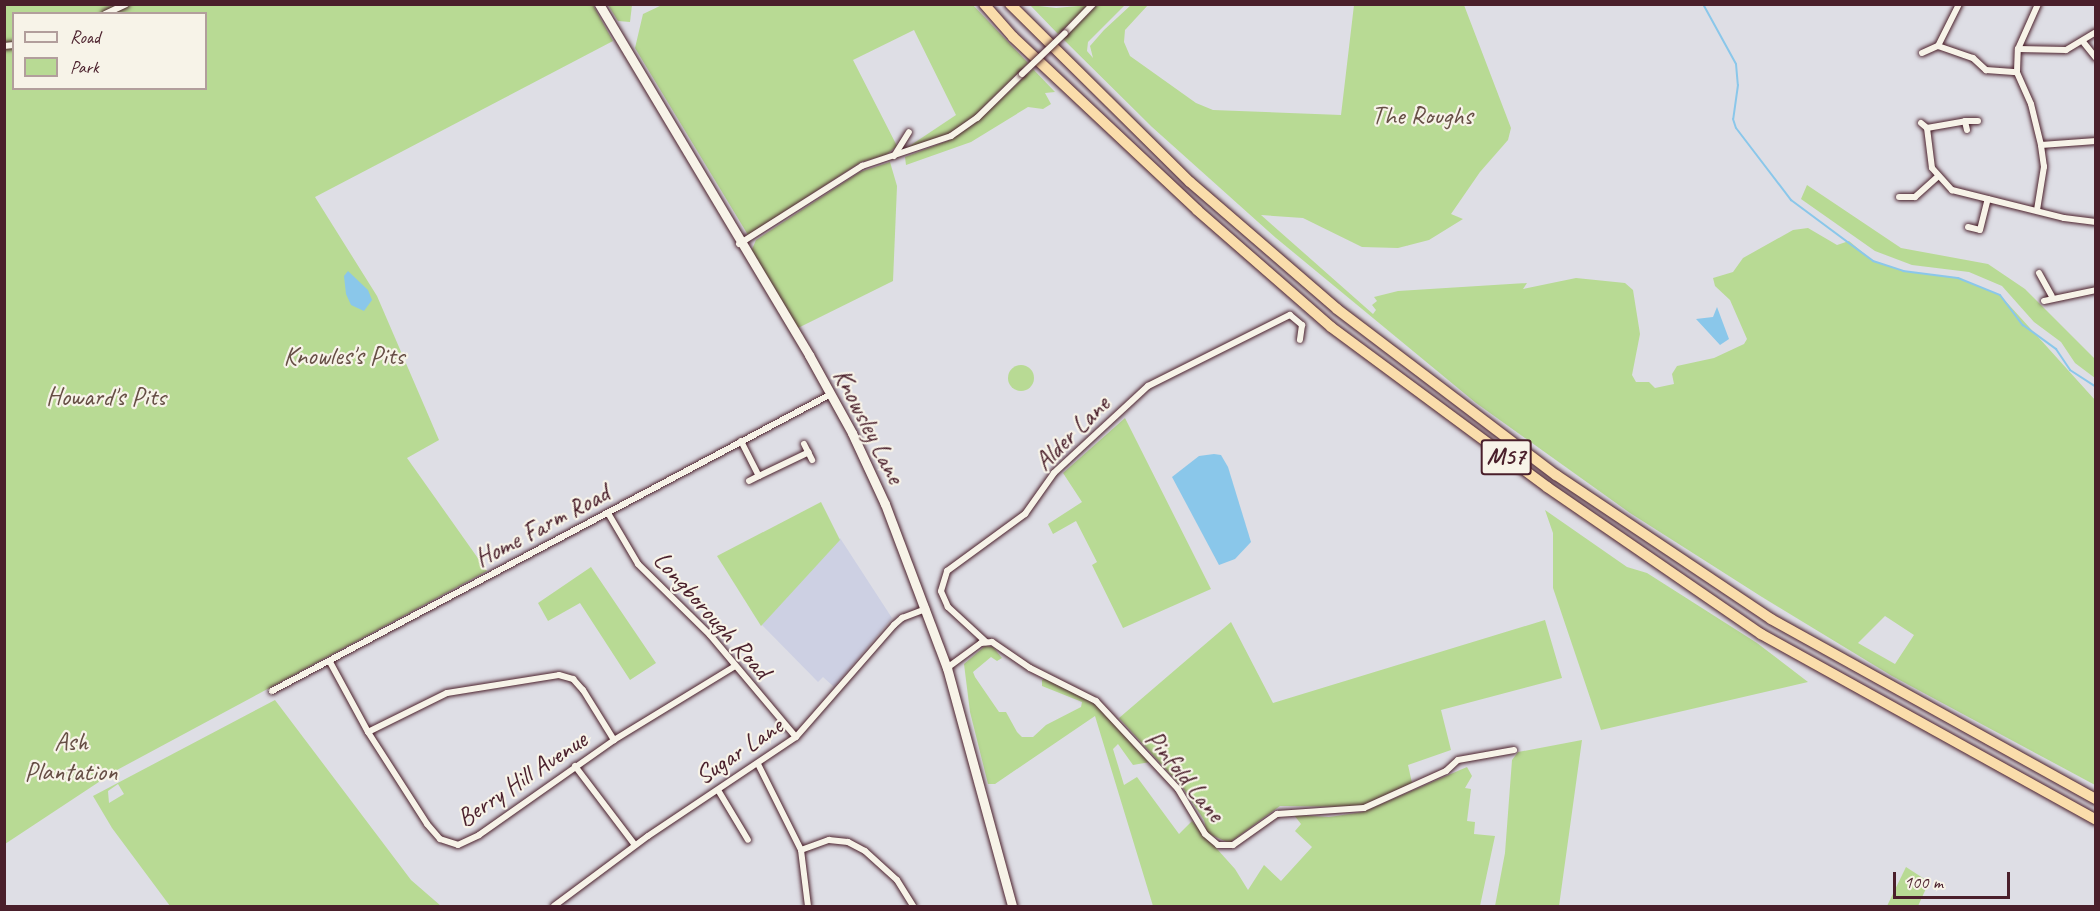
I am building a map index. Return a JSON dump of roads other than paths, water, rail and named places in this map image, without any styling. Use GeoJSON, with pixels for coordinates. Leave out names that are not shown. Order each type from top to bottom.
{"type":"FeatureCollection","features":[{"type":"Feature","properties":{"kind":"highway","name":"M57"},"geometry":{"type":"LineString","coordinates":[[984,4],[1013,38],[1197,210],[1331,327],[1538,480],[1761,633],[2096,820]]}},
{"type":"Feature","properties":{"kind":"highway","name":"M57"},"geometry":{"type":"LineString","coordinates":[[1010,4],[1190,182],[1320,294],[1556,475],[1771,619],[2096,799]]}},
{"type":"Feature","properties":{"kind":"main road","name":"Knowsley Lane"},"geometry":{"type":"LineString","coordinates":[[599,4],[739,244],[831,394],[885,504],[947,668],[1012,906]]}},
{"type":"Feature","properties":{"kind":"street"},"geometry":{"type":"LineString","coordinates":[[109,12],[126,4]]}},
{"type":"Feature","properties":{"kind":"street"},"geometry":{"type":"LineString","coordinates":[[739,244],[862,166],[951,136],[977,118],[1093,4]]}},
{"type":"Feature","properties":{"kind":"street"},"geometry":{"type":"LineString","coordinates":[[1922,53],[1938,46],[1959,4]]}},
{"type":"Feature","properties":{"kind":"street"},"geometry":{"type":"LineString","coordinates":[[2037,210],[2044,167],[2041,146],[2034,114],[2017,72],[2018,49],[2038,4]]}},
{"type":"Feature","properties":{"kind":"street"},"geometry":{"type":"LineString","coordinates":[[2018,49],[2066,50],[2084,43],[2096,32]]}},
{"type":"Feature","properties":{"kind":"street"},"geometry":{"type":"LineString","coordinates":[[2084,43],[2096,58]]}},
{"type":"Feature","properties":{"kind":"street"},"geometry":{"type":"LineString","coordinates":[[1938,46],[1973,58],[1986,70],[2017,72]]}},
{"type":"Feature","properties":{"kind":"street"},"geometry":{"type":"LineString","coordinates":[[1927,129],[1978,121]]}},
{"type":"Feature","properties":{"kind":"street"},"geometry":{"type":"LineString","coordinates":[[1965,122],[1967,130]]}},
{"type":"Feature","properties":{"kind":"street"},"geometry":{"type":"LineString","coordinates":[[1921,123],[1927,129],[1929,161],[1937,177],[1952,190],[2096,222]]}},
{"type":"Feature","properties":{"kind":"street"},"geometry":{"type":"LineString","coordinates":[[894,157],[909,132]]}},
{"type":"Feature","properties":{"kind":"street"},"geometry":{"type":"LineString","coordinates":[[2041,146],[2096,141]]}},
{"type":"Feature","properties":{"kind":"street"},"geometry":{"type":"LineString","coordinates":[[1899,197],[1907,199],[1919,194],[1937,177]]}},
{"type":"Feature","properties":{"kind":"street"},"geometry":{"type":"LineString","coordinates":[[1907,199],[1908,207]]}},
{"type":"Feature","properties":{"kind":"street"},"geometry":{"type":"LineString","coordinates":[[1979,238],[1988,199]]}},
{"type":"Feature","properties":{"kind":"street"},"geometry":{"type":"LineString","coordinates":[[1968,227],[1980,230]]}},
{"type":"Feature","properties":{"kind":"street"},"geometry":{"type":"LineString","coordinates":[[2039,273],[2052,296]]}},
{"type":"Feature","properties":{"kind":"street"},"geometry":{"type":"LineString","coordinates":[[2044,301],[2052,296],[2096,290]]}},
{"type":"Feature","properties":{"kind":"street","name":"Alder Lane"},"geometry":{"type":"LineString","coordinates":[[986,642],[944,599],[942,583],[947,572],[966,554],[1017,521],[1054,473],[1148,386],[1290,315],[1302,325],[1300,340]]}},
{"type":"Feature","properties":{"kind":"street","name":"Home Farm Road"},"geometry":{"type":"LineString","coordinates":[[272,691],[831,394]]}},
{"type":"Feature","properties":{"kind":"street"},"geometry":{"type":"LineString","coordinates":[[741,441],[759,476]]}},
{"type":"Feature","properties":{"kind":"street"},"geometry":{"type":"LineString","coordinates":[[804,444],[812,460]]}},
{"type":"Feature","properties":{"kind":"street"},"geometry":{"type":"LineString","coordinates":[[749,481],[809,452]]}},
{"type":"Feature","properties":{"kind":"street","name":"Longborough Road"},"geometry":{"type":"LineString","coordinates":[[608,513],[638,564],[710,635],[796,737]]}},
{"type":"Feature","properties":{"kind":"street","name":"Sugar Lane"},"geometry":{"type":"LineString","coordinates":[[554,906],[634,845],[796,737],[894,625],[926,609]]}},
{"type":"Feature","properties":{"kind":"street"},"geometry":{"type":"LineString","coordinates":[[947,668],[986,642]]}},
{"type":"Feature","properties":{"kind":"street","name":"Pinfold Lane"},"geometry":{"type":"LineString","coordinates":[[986,642],[1096,702],[1179,789],[1205,834],[1218,845],[1233,845],[1277,814],[1364,808],[1446,771],[1458,760],[1514,750]]}},
{"type":"Feature","properties":{"kind":"street","name":"Berry Hill Avenue"},"geometry":{"type":"LineString","coordinates":[[330,662],[368,732],[433,833],[453,844],[470,841],[614,740],[735,666]]}},
{"type":"Feature","properties":{"kind":"street"},"geometry":{"type":"LineString","coordinates":[[368,732],[447,693],[559,675],[573,679],[583,690],[614,740]]}},
{"type":"Feature","properties":{"kind":"street"},"geometry":{"type":"LineString","coordinates":[[758,764],[801,850],[808,906]]}},
{"type":"Feature","properties":{"kind":"street"},"geometry":{"type":"LineString","coordinates":[[575,766],[634,845]]}},
{"type":"Feature","properties":{"kind":"street"},"geometry":{"type":"LineString","coordinates":[[718,790],[748,840]]}},
{"type":"Feature","properties":{"kind":"street"},"geometry":{"type":"LineString","coordinates":[[801,850],[830,840],[848,842],[865,851],[897,880],[913,906]]}},
{"type":"Feature","properties":{"kind":"water"},"geometry":{"type":"Polygon","coordinates":[[[348,271],[368,290],[372,300],[364,311],[351,305],[346,294],[344,276],[348,271]]]}},
{"type":"Feature","properties":{"kind":"water"},"geometry":{"type":"Polygon","coordinates":[[[1717,307],[1729,339],[1720,345],[1696,319],[1713,317],[1717,307]]]}},
{"type":"Feature","properties":{"kind":"water"},"geometry":{"type":"Polygon","coordinates":[[[1221,455],[1228,467],[1251,542],[1235,559],[1219,565],[1172,477],[1199,456],[1221,455]]]}},
{"type":"Feature","properties":{"kind":"waterway"},"geometry":{"type":"LineString","coordinates":[[1703,4],[1736,64],[1738,85],[1733,119],[1736,128],[1791,200],[1873,261],[1903,271],[1958,278],[2000,295],[2023,325],[2056,349],[2070,370],[2096,387]]}},
{"type":"Feature","properties":{"kind":"park label","name":"The Roughs"},"geometry":{"type":"Point","coordinates":[1422,116]}},
{"type":"Feature","properties":{"kind":"park label","name":"Knowles's Pits"},"geometry":{"type":"Point","coordinates":[344,356]}},
{"type":"Feature","properties":{"kind":"park label","name":"Howard's Pits"},"geometry":{"type":"Point","coordinates":[106,397]}},
{"type":"Feature","properties":{"kind":"park label","name":"Ash Plantation"},"geometry":{"type":"Point","coordinates":[71,757]}}]}
